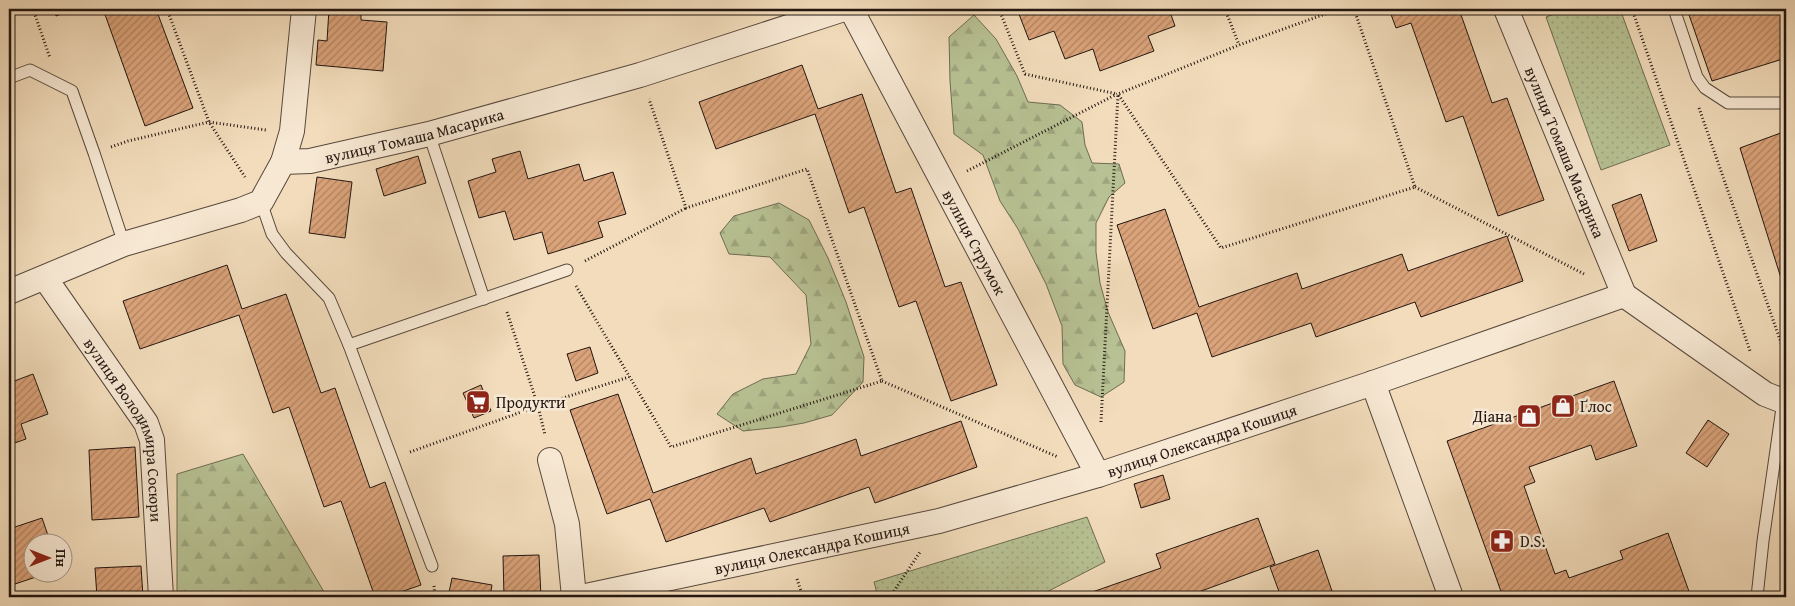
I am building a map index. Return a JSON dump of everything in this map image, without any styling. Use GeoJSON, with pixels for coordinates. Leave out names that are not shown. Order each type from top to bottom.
{"type":"FeatureCollection","features":[{"type":"Feature","properties":{"kind":"street"},"geometry":{"type":"LineString","coordinates":[[9,292],[124,244],[241,210],[261,202],[283,162],[292,131],[304,9]]}},
{"type":"Feature","properties":{"kind":"street","name":"вулиця Томаша Масарика"},"geometry":{"type":"LineString","coordinates":[[283,162],[310,161],[429,134],[640,75],[844,9]]}},
{"type":"Feature","properties":{"kind":"street","name":"вулиця Струмок"},"geometry":{"type":"LineString","coordinates":[[851,9],[1098,475]]}},
{"type":"Feature","properties":{"kind":"street","name":"вулиця Томаша Масарика"},"geometry":{"type":"LineString","coordinates":[[1507,9],[1624,294]]}},
{"type":"Feature","properties":{"kind":"street","name":"вулиця Володимира Сосюри"},"geometry":{"type":"LineString","coordinates":[[45,278],[146,423],[152,440],[161,597]]}},
{"type":"Feature","properties":{"kind":"street"},"geometry":{"type":"LineString","coordinates":[[1624,294],[1778,398]]}},
{"type":"Feature","properties":{"kind":"street","name":"вулиця Олександра Кошиця"},"geometry":{"type":"LineString","coordinates":[[581,597],[940,522],[1098,475],[1373,383],[1624,294]]}},
{"type":"Feature","properties":{"kind":"street"},"geometry":{"type":"LineString","coordinates":[[1373,383],[1451,597]]}},
{"type":"Feature","properties":{"kind":"street"},"geometry":{"type":"LineString","coordinates":[[550,460],[567,524],[574,597]]}},
{"type":"Feature","properties":{"kind":"lane"},"geometry":{"type":"LineString","coordinates":[[1674,9],[1697,77],[1705,88],[1728,103],[1786,103]]}},
{"type":"Feature","properties":{"kind":"lane"},"geometry":{"type":"LineString","coordinates":[[9,78],[30,70],[72,91],[124,244]]}},
{"type":"Feature","properties":{"kind":"lane"},"geometry":{"type":"LineString","coordinates":[[429,134],[484,298]]}},
{"type":"Feature","properties":{"kind":"lane"},"geometry":{"type":"LineString","coordinates":[[261,202],[272,234],[286,253],[328,298],[349,345],[432,566]]}},
{"type":"Feature","properties":{"kind":"lane"},"geometry":{"type":"LineString","coordinates":[[349,345],[566,270]]}},
{"type":"Feature","properties":{"kind":"lane"},"geometry":{"type":"LineString","coordinates":[[1757,597],[1778,398]]}},
{"type":"Feature","properties":{"kind":"path"},"geometry":{"type":"LineString","coordinates":[[33,9],[60,85]]}},
{"type":"Feature","properties":{"kind":"path"},"geometry":{"type":"LineString","coordinates":[[167,9],[209,122],[261,202]]}},
{"type":"Feature","properties":{"kind":"path"},"geometry":{"type":"LineString","coordinates":[[998,9],[1025,74],[1118,94],[1221,248],[1415,187]]}},
{"type":"Feature","properties":{"kind":"path"},"geometry":{"type":"LineString","coordinates":[[1225,9],[1238,45]]}},
{"type":"Feature","properties":{"kind":"path"},"geometry":{"type":"LineString","coordinates":[[944,184],[1118,94],[1238,45],[1339,9]]}},
{"type":"Feature","properties":{"kind":"path"},"geometry":{"type":"LineString","coordinates":[[1354,9],[1415,187],[1624,294]]}},
{"type":"Feature","properties":{"kind":"path"},"geometry":{"type":"LineString","coordinates":[[1632,9],[1778,398]]}},
{"type":"Feature","properties":{"kind":"path"},"geometry":{"type":"LineString","coordinates":[[640,75],[686,208]]}},
{"type":"Feature","properties":{"kind":"path"},"geometry":{"type":"LineString","coordinates":[[1101,426],[1118,94]]}},
{"type":"Feature","properties":{"kind":"path"},"geometry":{"type":"LineString","coordinates":[[1697,103],[1786,357]]}},
{"type":"Feature","properties":{"kind":"path"},"geometry":{"type":"LineString","coordinates":[[94,153],[128,141],[209,122],[271,131],[292,131]]}},
{"type":"Feature","properties":{"kind":"path"},"geometry":{"type":"LineString","coordinates":[[882,381],[807,169],[686,208],[566,270],[671,448],[882,381],[1098,475]]}},
{"type":"Feature","properties":{"kind":"path"},"geometry":{"type":"LineString","coordinates":[[500,293],[538,406],[550,460]]}},
{"type":"Feature","properties":{"kind":"path"},"geometry":{"type":"LineString","coordinates":[[392,458],[629,376]]}},
{"type":"Feature","properties":{"kind":"path"},"geometry":{"type":"LineString","coordinates":[[890,597],[940,522]]}},
{"type":"Feature","properties":{"kind":"green space"},"geometry":{"type":"Polygon","coordinates":[[[1568,9],[1620,9],[1670,145],[1601,170],[1546,17],[1568,9]]]}},
{"type":"Feature","properties":{"kind":"green space"},"geometry":{"type":"Polygon","coordinates":[[[974,15],[996,39],[1017,76],[1028,102],[1060,105],[1082,122],[1085,145],[1092,163],[1119,164],[1125,183],[1109,197],[1096,223],[1096,252],[1100,283],[1108,312],[1125,351],[1124,382],[1101,397],[1075,385],[1063,364],[1062,326],[1046,284],[1018,229],[1000,201],[983,155],[954,134],[949,37],[974,15]]]}},
{"type":"Feature","properties":{"kind":"green space"},"geometry":{"type":"Polygon","coordinates":[[[779,203],[809,220],[828,258],[846,302],[864,357],[863,382],[832,415],[804,423],[743,431],[717,414],[733,394],[763,379],[796,374],[811,344],[806,295],[770,257],[729,254],[720,233],[734,216],[779,203]]]}},
{"type":"Feature","properties":{"kind":"green space"},"geometry":{"type":"Polygon","coordinates":[[[243,454],[327,597],[287,597],[288,594],[177,594],[177,474],[243,454]]]}},
{"type":"Feature","properties":{"kind":"green space"},"geometry":{"type":"Polygon","coordinates":[[[1087,517],[1105,562],[1037,597],[878,597],[874,582],[1087,517]]]}},
{"type":"Feature","properties":{"kind":"building"},"geometry":{"type":"Polygon","coordinates":[[[9,9],[28,9],[9,16],[9,9]]]}},
{"type":"Feature","properties":{"kind":"building"},"geometry":{"type":"Polygon","coordinates":[[[54,9],[75,9],[56,16],[54,9]]]}},
{"type":"Feature","properties":{"kind":"building"},"geometry":{"type":"Polygon","coordinates":[[[103,9],[156,9],[193,108],[145,126],[103,9]]]}},
{"type":"Feature","properties":{"kind":"building"},"geometry":{"type":"Polygon","coordinates":[[[329,9],[361,9],[361,20],[387,22],[383,71],[316,65],[318,40],[327,41],[329,9]]]}},
{"type":"Feature","properties":{"kind":"building"},"geometry":{"type":"Polygon","coordinates":[[[1017,9],[1169,9],[1175,26],[1148,36],[1154,51],[1100,71],[1093,49],[1065,59],[1054,31],[1029,40],[1017,9]]]}},
{"type":"Feature","properties":{"kind":"building"},"geometry":{"type":"Polygon","coordinates":[[[1389,9],[1459,9],[1492,103],[1507,98],[1544,200],[1498,216],[1463,116],[1446,122],[1411,23],[1396,28],[1389,9]]]}},
{"type":"Feature","properties":{"kind":"building"},"geometry":{"type":"Polygon","coordinates":[[[1687,9],[1786,9],[1786,58],[1712,81],[1687,9]]]}},
{"type":"Feature","properties":{"kind":"building"},"geometry":{"type":"Polygon","coordinates":[[[802,65],[818,109],[862,94],[896,193],[911,188],[945,287],[961,282],[997,385],[951,401],[916,301],[899,307],[864,207],[849,213],[815,114],[716,149],[699,102],[802,65]]]}},
{"type":"Feature","properties":{"kind":"building"},"geometry":{"type":"Polygon","coordinates":[[[1786,131],[1786,294],[1740,148],[1786,131]]]}},
{"type":"Feature","properties":{"kind":"building"},"geometry":{"type":"Polygon","coordinates":[[[520,151],[528,179],[579,164],[584,181],[613,172],[626,214],[598,222],[603,237],[548,254],[542,232],[514,240],[505,211],[479,218],[468,181],[496,172],[492,159],[520,151]]]}},
{"type":"Feature","properties":{"kind":"building"},"geometry":{"type":"Polygon","coordinates":[[[418,156],[426,183],[384,196],[376,169],[418,156]]]}},
{"type":"Feature","properties":{"kind":"building"},"geometry":{"type":"Polygon","coordinates":[[[317,177],[352,182],[345,238],[309,233],[317,177]]]}},
{"type":"Feature","properties":{"kind":"building"},"geometry":{"type":"Polygon","coordinates":[[[1641,194],[1657,241],[1629,251],[1612,205],[1641,194]]]}},
{"type":"Feature","properties":{"kind":"building"},"geometry":{"type":"Polygon","coordinates":[[[1165,209],[1199,307],[1297,273],[1302,289],[1402,254],[1408,271],[1507,236],[1523,281],[1421,317],[1415,302],[1316,337],[1311,323],[1212,357],[1197,313],[1153,329],[1117,225],[1165,209]]]}},
{"type":"Feature","properties":{"kind":"building"},"geometry":{"type":"Polygon","coordinates":[[[227,265],[242,309],[286,294],[321,393],[335,388],[370,488],[385,482],[421,585],[386,597],[375,597],[341,501],[324,507],[289,407],[273,413],[239,315],[140,349],[123,301],[227,265]]]}},
{"type":"Feature","properties":{"kind":"building"},"geometry":{"type":"Polygon","coordinates":[[[590,347],[598,373],[576,381],[567,354],[590,347]]]}},
{"type":"Feature","properties":{"kind":"building"},"geometry":{"type":"Polygon","coordinates":[[[33,374],[48,414],[21,424],[26,439],[9,445],[9,383],[33,374]]]}},
{"type":"Feature","properties":{"kind":"building"},"geometry":{"type":"Polygon","coordinates":[[[1614,381],[1637,446],[1596,460],[1591,445],[1529,467],[1535,482],[1524,486],[1555,574],[1566,570],[1569,578],[1623,559],[1620,551],[1668,533],[1691,597],[1503,597],[1447,441],[1614,381]]]}},
{"type":"Feature","properties":{"kind":"building"},"geometry":{"type":"Polygon","coordinates":[[[481,385],[491,411],[474,418],[463,393],[481,385]]]}},
{"type":"Feature","properties":{"kind":"building"},"geometry":{"type":"Polygon","coordinates":[[[618,394],[653,493],[751,458],[756,474],[856,439],[861,456],[961,421],[977,467],[875,503],[869,487],[770,522],[764,508],[666,542],[650,499],[607,514],[570,410],[618,394]]]}},
{"type":"Feature","properties":{"kind":"building"},"geometry":{"type":"Polygon","coordinates":[[[1708,420],[1729,434],[1707,467],[1686,453],[1708,420]]]}},
{"type":"Feature","properties":{"kind":"building"},"geometry":{"type":"Polygon","coordinates":[[[135,447],[139,517],[92,520],[89,450],[135,447]]]}},
{"type":"Feature","properties":{"kind":"building"},"geometry":{"type":"Polygon","coordinates":[[[1163,475],[1170,499],[1141,508],[1134,484],[1163,475]]]}},
{"type":"Feature","properties":{"kind":"building"},"geometry":{"type":"Polygon","coordinates":[[[42,518],[48,534],[22,534],[22,582],[9,586],[9,529],[42,518]]]}},
{"type":"Feature","properties":{"kind":"building"},"geometry":{"type":"Polygon","coordinates":[[[1258,518],[1275,564],[1185,597],[1078,597],[1161,568],[1156,554],[1258,518]]]}},
{"type":"Feature","properties":{"kind":"building"},"geometry":{"type":"Polygon","coordinates":[[[1318,550],[1334,597],[1281,597],[1270,567],[1318,550]]]}},
{"type":"Feature","properties":{"kind":"building"},"geometry":{"type":"Polygon","coordinates":[[[539,555],[541,597],[504,597],[503,556],[539,555]]]}},
{"type":"Feature","properties":{"kind":"building"},"geometry":{"type":"Polygon","coordinates":[[[141,566],[143,597],[97,597],[95,568],[141,566]]]}},
{"type":"Feature","properties":{"kind":"building"},"geometry":{"type":"Polygon","coordinates":[[[452,578],[492,585],[490,597],[448,597],[452,578]]]}},
{"type":"Feature","properties":{"kind":"place","name":"Продукти"},"geometry":{"type":"Point","coordinates":[478,402]}},
{"type":"Feature","properties":{"kind":"place","name":"Ґлос"},"geometry":{"type":"Point","coordinates":[1563,406]}},
{"type":"Feature","properties":{"kind":"place","name":"Діана"},"geometry":{"type":"Point","coordinates":[1529,416]}},
{"type":"Feature","properties":{"kind":"place","name":"D.S."},"geometry":{"type":"Point","coordinates":[1502,541]}}]}
